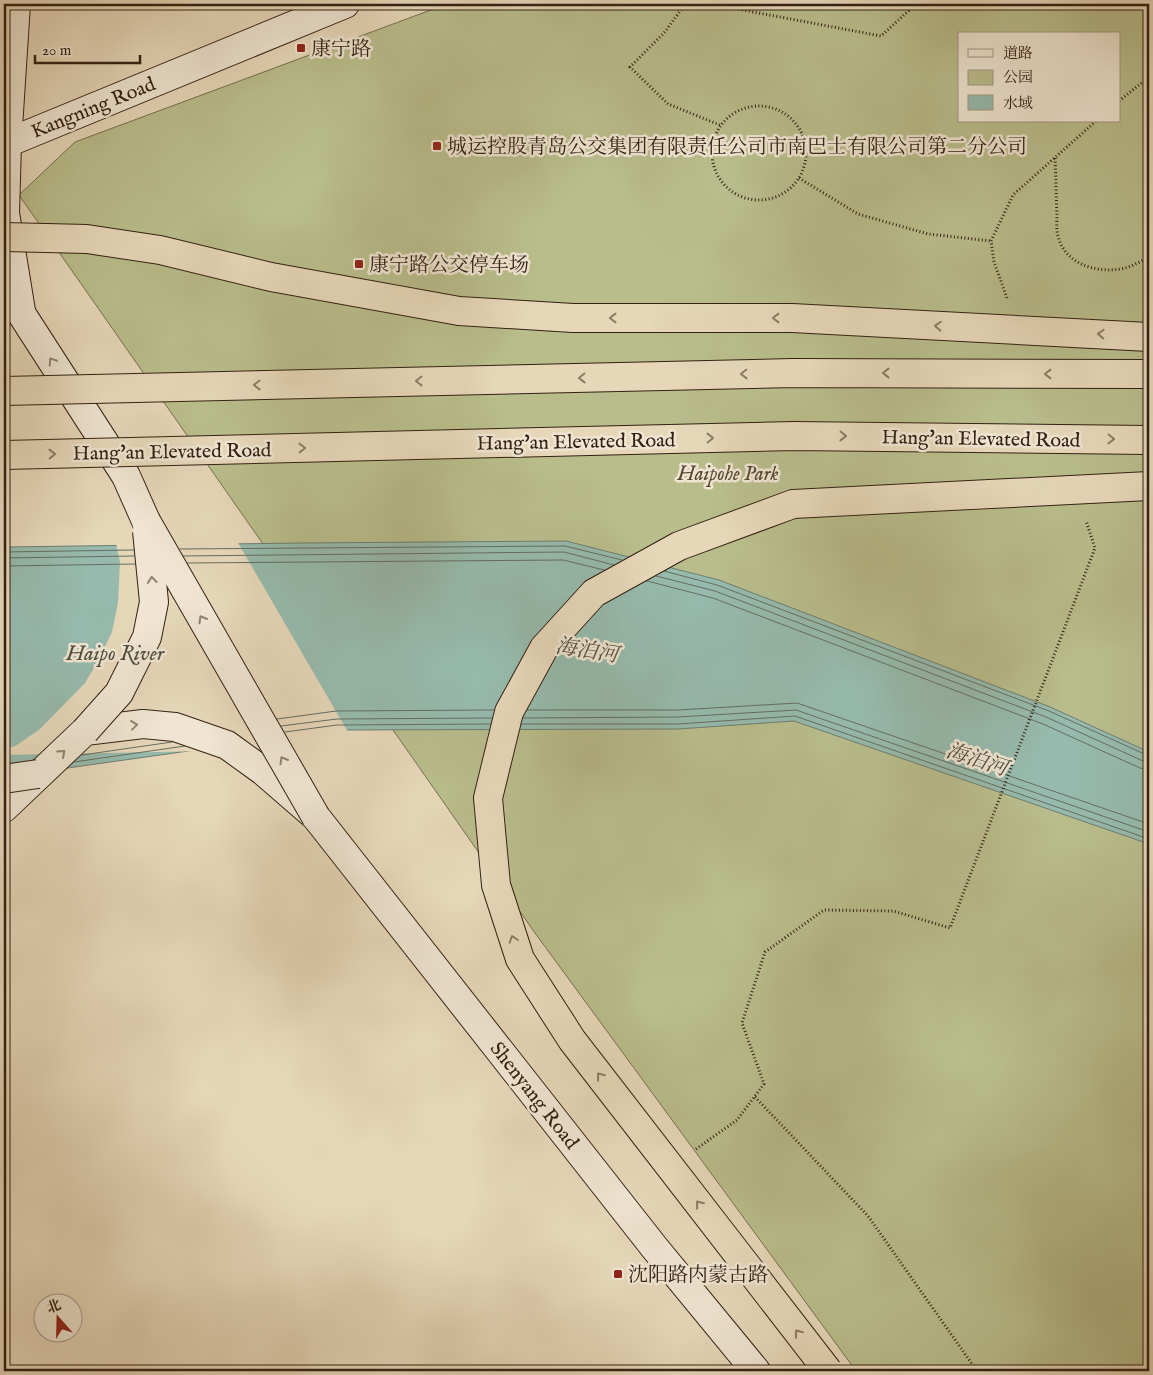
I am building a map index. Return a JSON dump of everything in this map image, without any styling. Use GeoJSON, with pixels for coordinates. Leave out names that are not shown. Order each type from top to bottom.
{"type":"FeatureCollection","features":[{"type":"Feature","properties":{"kind":"highway"},"geometry":{"type":"LineString","coordinates":[[4,237],[87,239],[151,248],[271,277],[459,311],[573,318],[792,318],[1149,337]]}},
{"type":"Feature","properties":{"kind":"highway"},"geometry":{"type":"LineString","coordinates":[[4,390],[783,373],[1149,374]]}},
{"type":"Feature","properties":{"kind":"highway","name":"Hang'an Elevated Road"},"geometry":{"type":"LineString","coordinates":[[4,455],[794,436],[1149,440]]}},
{"type":"Feature","properties":{"kind":"highway"},"geometry":{"type":"LineString","coordinates":[[828,1371],[572,1040],[520,959],[496,885],[488,798],[509,712],[544,648],[594,593],[679,546],[793,504],[1149,486]]}},
{"type":"Feature","properties":{"kind":"main road"},"geometry":{"type":"LineString","coordinates":[[16,4],[4,213],[21,311]]}},
{"type":"Feature","properties":{"kind":"main road","name":"Kangning Road"},"geometry":{"type":"LineString","coordinates":[[7,143],[345,4]]}},
{"type":"Feature","properties":{"kind":"main road"},"geometry":{"type":"LineString","coordinates":[[4,287],[126,476],[146,521],[316,817]]}},
{"type":"Feature","properties":{"kind":"main road"},"geometry":{"type":"LineString","coordinates":[[4,808],[85,731],[119,693],[147,637],[154,602],[146,521]]}},
{"type":"Feature","properties":{"kind":"main road"},"geometry":{"type":"LineString","coordinates":[[85,731],[143,724],[175,727],[227,745],[262,771],[316,817]]}},
{"type":"Feature","properties":{"kind":"main road"},"geometry":{"type":"LineString","coordinates":[[4,779],[38,774]]}},
{"type":"Feature","properties":{"kind":"main road","name":"Shenyang Road"},"geometry":{"type":"LineString","coordinates":[[316,817],[624,1209],[756,1371]]}},
{"type":"Feature","properties":{"kind":"path"},"geometry":{"type":"LineString","coordinates":[[690,4],[684,6],[664,33],[630,67],[668,104],[720,125]]}},
{"type":"Feature","properties":{"kind":"path"},"geometry":{"type":"LineString","coordinates":[[712,4],[881,36],[916,4]]}},
{"type":"Feature","properties":{"kind":"path"},"geometry":{"type":"LineString","coordinates":[[1120,100],[1149,77]]}},
{"type":"Feature","properties":{"kind":"path"},"geometry":{"type":"LineString","coordinates":[[762,105],[778,109],[792,118],[801,131],[806,146],[805,163],[799,178],[789,189],[776,197],[761,200],[746,198],[732,193],[721,182],[714,168],[711,154],[713,139],[720,125],[731,114],[746,106],[762,105]]}},
{"type":"Feature","properties":{"kind":"path"},"geometry":{"type":"LineString","coordinates":[[1055,158],[1058,235],[1063,250],[1086,266],[1100,269],[1120,269],[1133,265],[1149,256]]}},
{"type":"Feature","properties":{"kind":"path"},"geometry":{"type":"LineString","coordinates":[[799,178],[858,214],[928,234],[992,242]]}},
{"type":"Feature","properties":{"kind":"path"},"geometry":{"type":"LineString","coordinates":[[691,1152],[737,1120],[764,1084],[742,1023],[765,952],[824,910],[893,911],[950,928],[1042,688]]}},
{"type":"Feature","properties":{"kind":"path"},"geometry":{"type":"LineString","coordinates":[[755,1097],[868,1216],[977,1371]]}},
{"type":"Feature","properties":{"kind":"green space","name":"Haipohe Park"},"geometry":{"type":"Polygon","coordinates":[[[447,4],[1149,4],[1149,1371],[856,1371],[535,933],[19,195],[75,142],[447,4]]]}},
{"type":"Feature","properties":{"kind":"water","name":"Haipo River"},"geometry":{"type":"Polygon","coordinates":[[[566,541],[719,580],[1050,707],[1149,752],[1149,844],[794,721],[678,729],[337,730],[4,777],[4,547],[566,541]]]}},
{"type":"Feature","properties":{"kind":"pier"},"geometry":{"type":"Polygon","coordinates":[[[237,541],[348,732],[207,751],[4,755],[4,750],[17,745],[40,729],[85,683],[98,661],[112,632],[118,603],[120,562],[116,543],[237,541]]]}},
{"type":"Feature","properties":{"kind":"place","name":"康宁路"},"geometry":{"type":"Point","coordinates":[301,48]}},
{"type":"Feature","properties":{"kind":"place","name":"城运控股青岛公交集团有限责任公司市南巴士有限公司第二分公司"},"geometry":{"type":"Point","coordinates":[437,146]}},
{"type":"Feature","properties":{"kind":"place","name":"康宁路公交停车场"},"geometry":{"type":"Point","coordinates":[359,264]}},
{"type":"Feature","properties":{"kind":"place","name":"沈阳路内蒙古路"},"geometry":{"type":"Point","coordinates":[618,1274]}},
{"type":"Feature","properties":{"kind":"water label","name":"海泊河"},"geometry":{"type":"Point","coordinates":[587,650]}},
{"type":"Feature","properties":{"kind":"water label","name":"海泊河"},"geometry":{"type":"Point","coordinates":[977,759]}}]}
